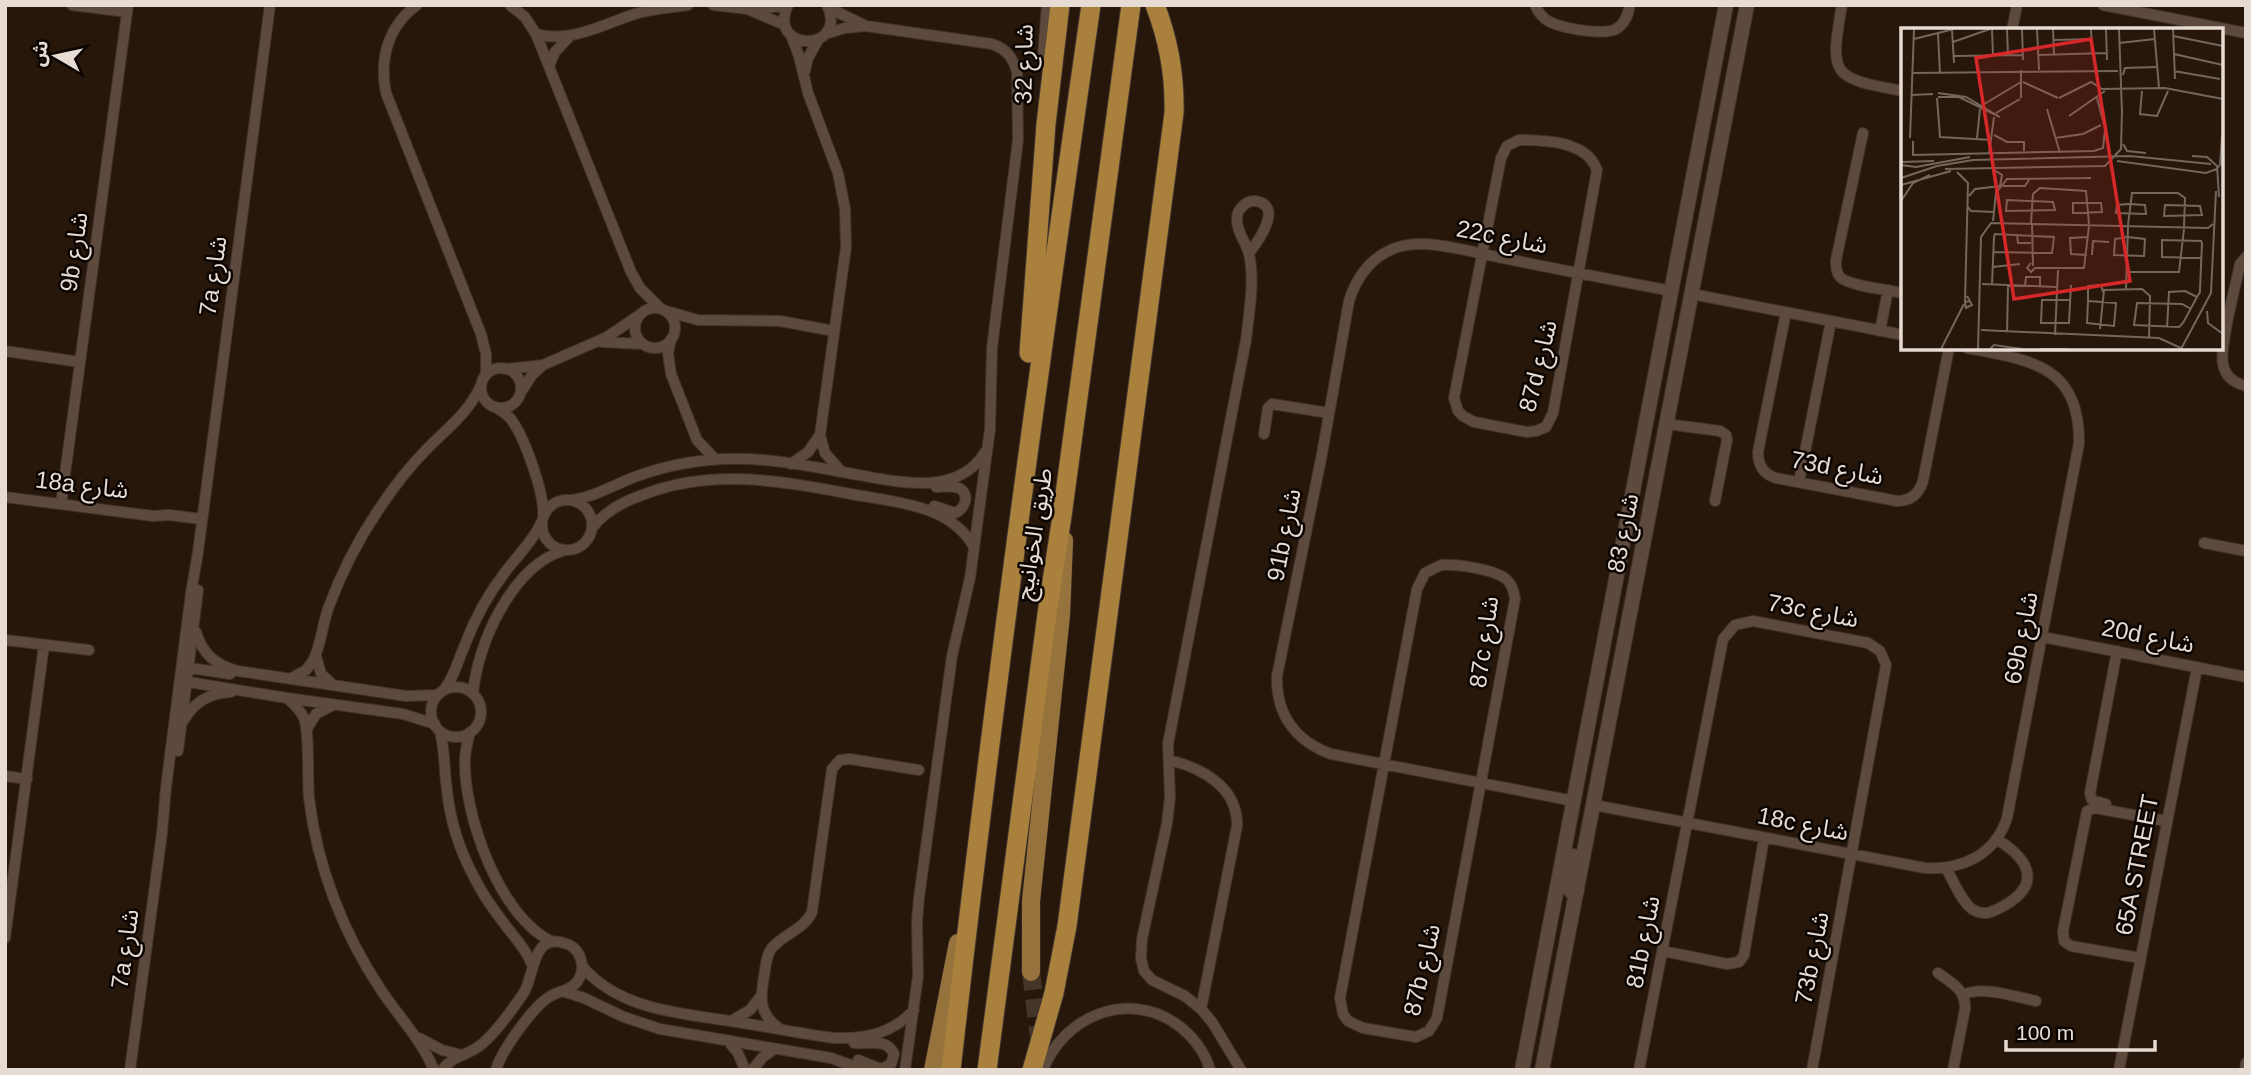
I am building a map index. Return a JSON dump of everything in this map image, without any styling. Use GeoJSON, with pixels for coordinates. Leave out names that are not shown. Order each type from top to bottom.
{"type":"FeatureCollection","features":[{"type":"Feature","properties":{"kind":"highway"},"geometry":{"type":"LineString","coordinates":[[1019,509],[1046,124],[1060,5]]}},
{"type":"Feature","properties":{"kind":"highway","name":"طريق الخوانيج"},"geometry":{"type":"LineString","coordinates":[[951,1070],[1019,509],[1091,5]]}},
{"type":"Feature","properties":{"kind":"highway","name":"طريق الخوانيج"},"geometry":{"type":"LineString","coordinates":[[987,1070],[1131,5]]}},
{"type":"Feature","properties":{"kind":"highway"},"geometry":{"type":"LineString","coordinates":[[1032,1070],[1054,993],[1067,926],[1171,141],[1175,84],[1169,47],[1155,5]]}},
{"type":"Feature","properties":{"kind":"main road"},"geometry":{"type":"LineString","coordinates":[[1031,972],[1031,901],[1063,590],[1065,541],[1062,516]]}},
{"type":"Feature","properties":{"kind":"main road"},"geometry":{"type":"LineString","coordinates":[[933,1070],[971,889]]}},
{"type":"Feature","properties":{"kind":"street"},"geometry":{"type":"LineString","coordinates":[[72,5],[127,9]]}},
{"type":"Feature","properties":{"kind":"street","name":"7a شارع"},"geometry":{"type":"LineString","coordinates":[[130,1070],[164,803],[186,667],[198,552],[270,5]]}},
{"type":"Feature","properties":{"kind":"street"},"geometry":{"type":"LineString","coordinates":[[290,679],[306,670],[316,656],[335,590],[362,535],[408,469],[461,418],[472,403],[486,374],[486,354],[481,334],[386,93],[383,78],[383,61],[387,46],[402,18],[417,5]]}},
{"type":"Feature","properties":{"kind":"street"},"geometry":{"type":"LineString","coordinates":[[510,5],[525,17],[536,34],[631,272],[640,288],[674,323],[668,353],[671,374],[697,440],[715,459]]}},
{"type":"Feature","properties":{"kind":"street"},"geometry":{"type":"LineString","coordinates":[[536,34],[570,36],[637,14],[688,5]]}},
{"type":"Feature","properties":{"kind":"street"},"geometry":{"type":"LineString","coordinates":[[713,5],[747,9],[788,5]]}},
{"type":"Feature","properties":{"kind":"street"},"geometry":{"type":"LineString","coordinates":[[788,5],[785,11],[788,30],[838,173],[845,209],[846,247],[820,435],[825,453],[841,471]]}},
{"type":"Feature","properties":{"kind":"street","name":"شارع 32"},"geometry":{"type":"LineString","coordinates":[[1046,124],[1044,72],[1049,5]]}},
{"type":"Feature","properties":{"kind":"street"},"geometry":{"type":"LineString","coordinates":[[1535,5],[1540,14],[1550,22],[1601,33],[1621,25],[1630,5]]}},
{"type":"Feature","properties":{"kind":"street","name":"شارع 83"},"geometry":{"type":"LineString","coordinates":[[1522,1070],[1726,5]]}},
{"type":"Feature","properties":{"kind":"street","name":"شارع 83"},"geometry":{"type":"LineString","coordinates":[[1542,1070],[1747,5]]}},
{"type":"Feature","properties":{"kind":"street"},"geometry":{"type":"LineString","coordinates":[[1842,5],[1834,53],[1842,72],[1860,83],[1901,91]]}},
{"type":"Feature","properties":{"kind":"street"},"geometry":{"type":"LineString","coordinates":[[2012,28],[2017,5]]}},
{"type":"Feature","properties":{"kind":"street"},"geometry":{"type":"LineString","coordinates":[[2103,5],[2162,11],[2246,33]]}},
{"type":"Feature","properties":{"kind":"street"},"geometry":{"type":"LineString","coordinates":[[804,78],[808,58],[831,21],[828,6]]}},
{"type":"Feature","properties":{"kind":"street"},"geometry":{"type":"LineString","coordinates":[[828,6],[866,26]]}},
{"type":"Feature","properties":{"kind":"street","name":"9b شارع"},"geometry":{"type":"LineString","coordinates":[[61,504],[127,9]]}},
{"type":"Feature","properties":{"kind":"street"},"geometry":{"type":"LineString","coordinates":[[747,9],[788,30],[800,41],[822,37],[845,28],[866,26],[984,42],[1006,51],[1015,64],[1019,127],[992,348],[991,415],[974,547],[953,649],[919,898],[918,976],[905,1070]]}},
{"type":"Feature","properties":{"kind":"street"},"geometry":{"type":"LineString","coordinates":[[550,66],[555,52],[570,36]]}},
{"type":"Feature","properties":{"kind":"street"},"geometry":{"type":"LineString","coordinates":[[1863,133],[1836,266],[1840,277],[1845,280],[1901,292]]}},
{"type":"Feature","properties":{"kind":"street"},"geometry":{"type":"LineString","coordinates":[[1482,254],[1503,152],[1507,146],[1519,140],[1546,141],[1584,152],[1597,170],[1580,273]]}},
{"type":"Feature","properties":{"kind":"street","name":"22c شارع"},"geometry":{"type":"LineString","coordinates":[[1349,301],[1353,288],[1367,266],[1390,250],[1402,246],[1429,244],[1672,291]]}},
{"type":"Feature","properties":{"kind":"street"},"geometry":{"type":"LineString","coordinates":[[1241,1070],[1201,1009],[1185,996],[1152,980],[1144,971],[1141,959],[1142,939],[1167,823],[1170,797],[1170,732],[1246,340],[1250,305],[1249,253]]}},
{"type":"Feature","properties":{"kind":"street","name":"87d شارع"},"geometry":{"type":"LineString","coordinates":[[1482,254],[1454,398],[1462,416],[1474,422],[1532,432],[1549,423],[1580,273]]}},
{"type":"Feature","properties":{"kind":"street"},"geometry":{"type":"LineString","coordinates":[[2246,257],[2241,261],[2241,282],[2223,351],[2224,368],[2228,375],[2233,381],[2246,386]]}},
{"type":"Feature","properties":{"kind":"street"},"geometry":{"type":"LineString","coordinates":[[1880,331],[1888,290]]}},
{"type":"Feature","properties":{"kind":"street"},"geometry":{"type":"LineString","coordinates":[[1692,294],[1901,335]]}},
{"type":"Feature","properties":{"kind":"street","name":"91b شارع"},"geometry":{"type":"LineString","coordinates":[[1349,301],[1277,676],[1277,689],[1283,714],[1297,735],[1307,743],[1331,754],[1386,765]]}},
{"type":"Feature","properties":{"kind":"street"},"geometry":{"type":"LineString","coordinates":[[486,374],[492,370],[543,365],[614,334],[648,309],[707,321],[780,321],[834,331]]}},
{"type":"Feature","properties":{"kind":"street","name":"73d شارع"},"geometry":{"type":"LineString","coordinates":[[1786,312],[1758,459],[1769,476],[1897,500],[1911,498],[1917,494],[1923,481],[1949,350]]}},
{"type":"Feature","properties":{"kind":"street"},"geometry":{"type":"LineString","coordinates":[[638,316],[636,334],[643,344]]}},
{"type":"Feature","properties":{"kind":"street"},"geometry":{"type":"LineString","coordinates":[[596,342],[643,344],[655,348],[667,344],[685,328],[707,321]]}},
{"type":"Feature","properties":{"kind":"street"},"geometry":{"type":"LineString","coordinates":[[1799,482],[1831,321]]}},
{"type":"Feature","properties":{"kind":"street","name":"69b شارع"},"geometry":{"type":"LineString","coordinates":[[1978,350],[2016,357],[2047,370],[2064,388],[2076,410],[2080,426],[2043,637],[2007,818],[1996,839]]}},
{"type":"Feature","properties":{"kind":"street"},"geometry":{"type":"LineString","coordinates":[[5,351],[80,362]]}},
{"type":"Feature","properties":{"kind":"street"},"geometry":{"type":"LineString","coordinates":[[461,418],[477,411],[510,405],[543,365]]}},
{"type":"Feature","properties":{"kind":"street"},"geometry":{"type":"LineString","coordinates":[[505,369],[517,376],[520,382],[519,396]]}},
{"type":"Feature","properties":{"kind":"street"},"geometry":{"type":"LineString","coordinates":[[481,385],[484,398],[510,418],[519,433],[541,488],[542,529],[552,545],[565,550]]}},
{"type":"Feature","properties":{"kind":"street"},"geometry":{"type":"LineString","coordinates":[[1264,435],[1268,408],[1272,404],[1329,413]]}},
{"type":"Feature","properties":{"kind":"street"},"geometry":{"type":"LineString","coordinates":[[1667,424],[1720,431],[1726,435],[1715,501]]}},
{"type":"Feature","properties":{"kind":"street"},"geometry":{"type":"LineString","coordinates":[[790,464],[808,452],[820,435]]}},
{"type":"Feature","properties":{"kind":"street"},"geometry":{"type":"LineString","coordinates":[[904,482],[958,477],[978,463],[987,450]]}},
{"type":"Feature","properties":{"kind":"street"},"geometry":{"type":"LineString","coordinates":[[473,694],[481,653],[504,605],[515,589],[540,562],[584,542],[592,528],[609,511],[636,497],[678,483],[712,478],[766,480],[929,505],[955,513],[964,507],[966,496],[959,488],[925,486],[765,460],[715,459],[660,468],[591,496],[554,502],[532,539],[489,595],[470,631],[453,677],[432,709],[452,821],[461,849],[488,901],[520,942],[533,968]]}},
{"type":"Feature","properties":{"kind":"street","name":"18a شارع"},"geometry":{"type":"LineString","coordinates":[[5,497],[202,523]]}},
{"type":"Feature","properties":{"kind":"street"},"geometry":{"type":"LineString","coordinates":[[572,500],[585,508],[592,528]]}},
{"type":"Feature","properties":{"kind":"street"},"geometry":{"type":"LineString","coordinates":[[900,502],[927,510],[951,522],[963,531],[974,547]]}},
{"type":"Feature","properties":{"kind":"street"},"geometry":{"type":"LineString","coordinates":[[2204,543],[2246,551]]}},
{"type":"Feature","properties":{"kind":"street","name":"7a شارع"},"geometry":{"type":"LineString","coordinates":[[186,667],[195,625],[198,552]]}},
{"type":"Feature","properties":{"kind":"street","name":"87c شارع"},"geometry":{"type":"LineString","coordinates":[[1386,765],[1420,580],[1432,568],[1441,565],[1458,566],[1503,577],[1512,586],[1515,599],[1482,783]]}},
{"type":"Feature","properties":{"kind":"street","name":"73c شارع"},"geometry":{"type":"LineString","coordinates":[[1686,823],[1723,639],[1735,625],[1753,621],[1868,643],[1880,651],[1884,658],[1886,672],[1853,854]]}},
{"type":"Feature","properties":{"kind":"street"},"geometry":{"type":"LineString","coordinates":[[195,625],[203,649],[215,661],[230,669],[254,675]]}},
{"type":"Feature","properties":{"kind":"street","name":"20d شارع"},"geometry":{"type":"LineString","coordinates":[[2043,637],[2246,677]]}},
{"type":"Feature","properties":{"kind":"street"},"geometry":{"type":"LineString","coordinates":[[5,640],[89,650]]}},
{"type":"Feature","properties":{"kind":"street"},"geometry":{"type":"LineString","coordinates":[[5,938],[44,645]]}},
{"type":"Feature","properties":{"kind":"street"},"geometry":{"type":"LineString","coordinates":[[2117,651],[2090,798],[2096,802],[2167,818]]}},
{"type":"Feature","properties":{"kind":"street"},"geometry":{"type":"LineString","coordinates":[[316,656],[321,674],[336,686]]}},
{"type":"Feature","properties":{"kind":"street"},"geometry":{"type":"LineString","coordinates":[[184,681],[403,714],[455,737],[476,727],[481,714],[481,706],[473,694],[462,687],[414,697],[186,667]]}},
{"type":"Feature","properties":{"kind":"street","name":"65A STREET"},"geometry":{"type":"LineString","coordinates":[[2119,1070],[2197,667]]}},
{"type":"Feature","properties":{"kind":"street","name":"7a شارع"},"geometry":{"type":"LineString","coordinates":[[162,833],[181,726],[184,681]]}},
{"type":"Feature","properties":{"kind":"street"},"geometry":{"type":"LineString","coordinates":[[181,726],[195,705],[209,696],[225,692],[249,692]]}},
{"type":"Feature","properties":{"kind":"street"},"geometry":{"type":"LineString","coordinates":[[287,698],[301,712],[306,730],[306,765],[313,822],[334,899],[363,961],[392,1006],[417,1036],[433,1070]]}},
{"type":"Feature","properties":{"kind":"street"},"geometry":{"type":"LineString","coordinates":[[306,730],[316,714],[333,705]]}},
{"type":"Feature","properties":{"kind":"street"},"geometry":{"type":"LineString","coordinates":[[470,732],[465,755],[467,788],[471,812],[487,860],[527,923],[553,942]]}},
{"type":"Feature","properties":{"kind":"street"},"geometry":{"type":"LineString","coordinates":[[731,1021],[750,1010],[760,997],[769,952],[804,924],[812,912],[831,774],[835,764],[839,760],[850,759],[919,770]]}},
{"type":"Feature","properties":{"kind":"street"},"geometry":{"type":"LineString","coordinates":[[1169,760],[1190,765],[1220,784],[1237,814],[1237,827],[1201,1009]]}},
{"type":"Feature","properties":{"kind":"street"},"geometry":{"type":"LineString","coordinates":[[1386,765],[1574,801],[1580,816],[1568,885],[1569,890],[1577,891]]}},
{"type":"Feature","properties":{"kind":"street","name":"87b شارع"},"geometry":{"type":"LineString","coordinates":[[1386,765],[1340,998],[1343,1014],[1348,1021],[1363,1028],[1416,1037],[1423,1035],[1434,1025],[1482,783]]}},
{"type":"Feature","properties":{"kind":"street"},"geometry":{"type":"LineString","coordinates":[[5,776],[27,779]]}},
{"type":"Feature","properties":{"kind":"street","name":"18c شارع"},"geometry":{"type":"LineString","coordinates":[[1594,805],[1925,868],[1958,866],[1979,856],[1996,839]]}},
{"type":"Feature","properties":{"kind":"street"},"geometry":{"type":"LineString","coordinates":[[2140,958],[2068,945],[2063,937],[2065,918],[2087,811],[2095,808],[2167,818]]}},
{"type":"Feature","properties":{"kind":"street","name":"81b شارع"},"geometry":{"type":"LineString","coordinates":[[1639,1070],[1686,823]]}},
{"type":"Feature","properties":{"kind":"street"},"geometry":{"type":"LineString","coordinates":[[1663,951],[1727,964],[1740,962],[1744,954],[1764,838]]}},
{"type":"Feature","properties":{"kind":"street"},"geometry":{"type":"LineString","coordinates":[[1946,868],[1972,908],[1986,913],[1996,911],[2021,894],[2028,880],[2027,870],[2020,858],[1996,839]]}},
{"type":"Feature","properties":{"kind":"street","name":"73b شارع"},"geometry":{"type":"LineString","coordinates":[[1812,1070],[1853,854]]}},
{"type":"Feature","properties":{"kind":"street"},"geometry":{"type":"LineString","coordinates":[[442,1070],[447,1063],[477,1048],[489,1037],[524,993],[541,948],[553,942],[563,942],[574,948],[581,959],[579,980],[568,989],[548,998],[537,1008],[504,1050],[496,1070]]}},
{"type":"Feature","properties":{"kind":"street"},"geometry":{"type":"LineString","coordinates":[[562,991],[642,1024],[774,1049],[831,1058],[849,1058],[881,1069],[891,1064],[893,1059],[892,1049],[883,1043],[860,1044],[679,1014],[647,1005],[601,984],[582,966]]}},
{"type":"Feature","properties":{"kind":"street"},"geometry":{"type":"LineString","coordinates":[[1938,973],[1955,985],[1963,995],[1965,1009],[1953,1070]]}},
{"type":"Feature","properties":{"kind":"street"},"geometry":{"type":"LineString","coordinates":[[1963,995],[1981,990],[2036,1001]]}},
{"type":"Feature","properties":{"kind":"street"},"geometry":{"type":"LineString","coordinates":[[760,997],[765,1013],[780,1029]]}},
{"type":"Feature","properties":{"kind":"street"},"geometry":{"type":"LineString","coordinates":[[1043,1070],[1055,1045],[1069,1030],[1086,1018],[1127,1008],[1167,1018],[1184,1030],[1198,1045],[1210,1070]]}},
{"type":"Feature","properties":{"kind":"street"},"geometry":{"type":"LineString","coordinates":[[834,1038],[858,1038],[882,1032],[897,1026],[914,1010]]}},
{"type":"Feature","properties":{"kind":"street"},"geometry":{"type":"LineString","coordinates":[[417,1036],[433,1046],[461,1055]]}},
{"type":"Feature","properties":{"kind":"street"},"geometry":{"type":"LineString","coordinates":[[728,1041],[738,1053],[745,1070]]}},
{"type":"Feature","properties":{"kind":"street"},"geometry":{"type":"LineString","coordinates":[[752,1070],[774,1049]]}},
{"type":"Feature","properties":{"kind":"street"},"geometry":{"type":"LineString","coordinates":[[831,1058],[864,1070]]}},
{"type":"Feature","properties":{"kind":"street"},"geometry":{"type":"LineString","coordinates":[[2245,1070],[2246,1063]]}},
{"type":"Feature","properties":{"kind":"tunnel"},"geometry":{"type":"LineString","coordinates":[[1031,972],[1039,1038]]}}]}
